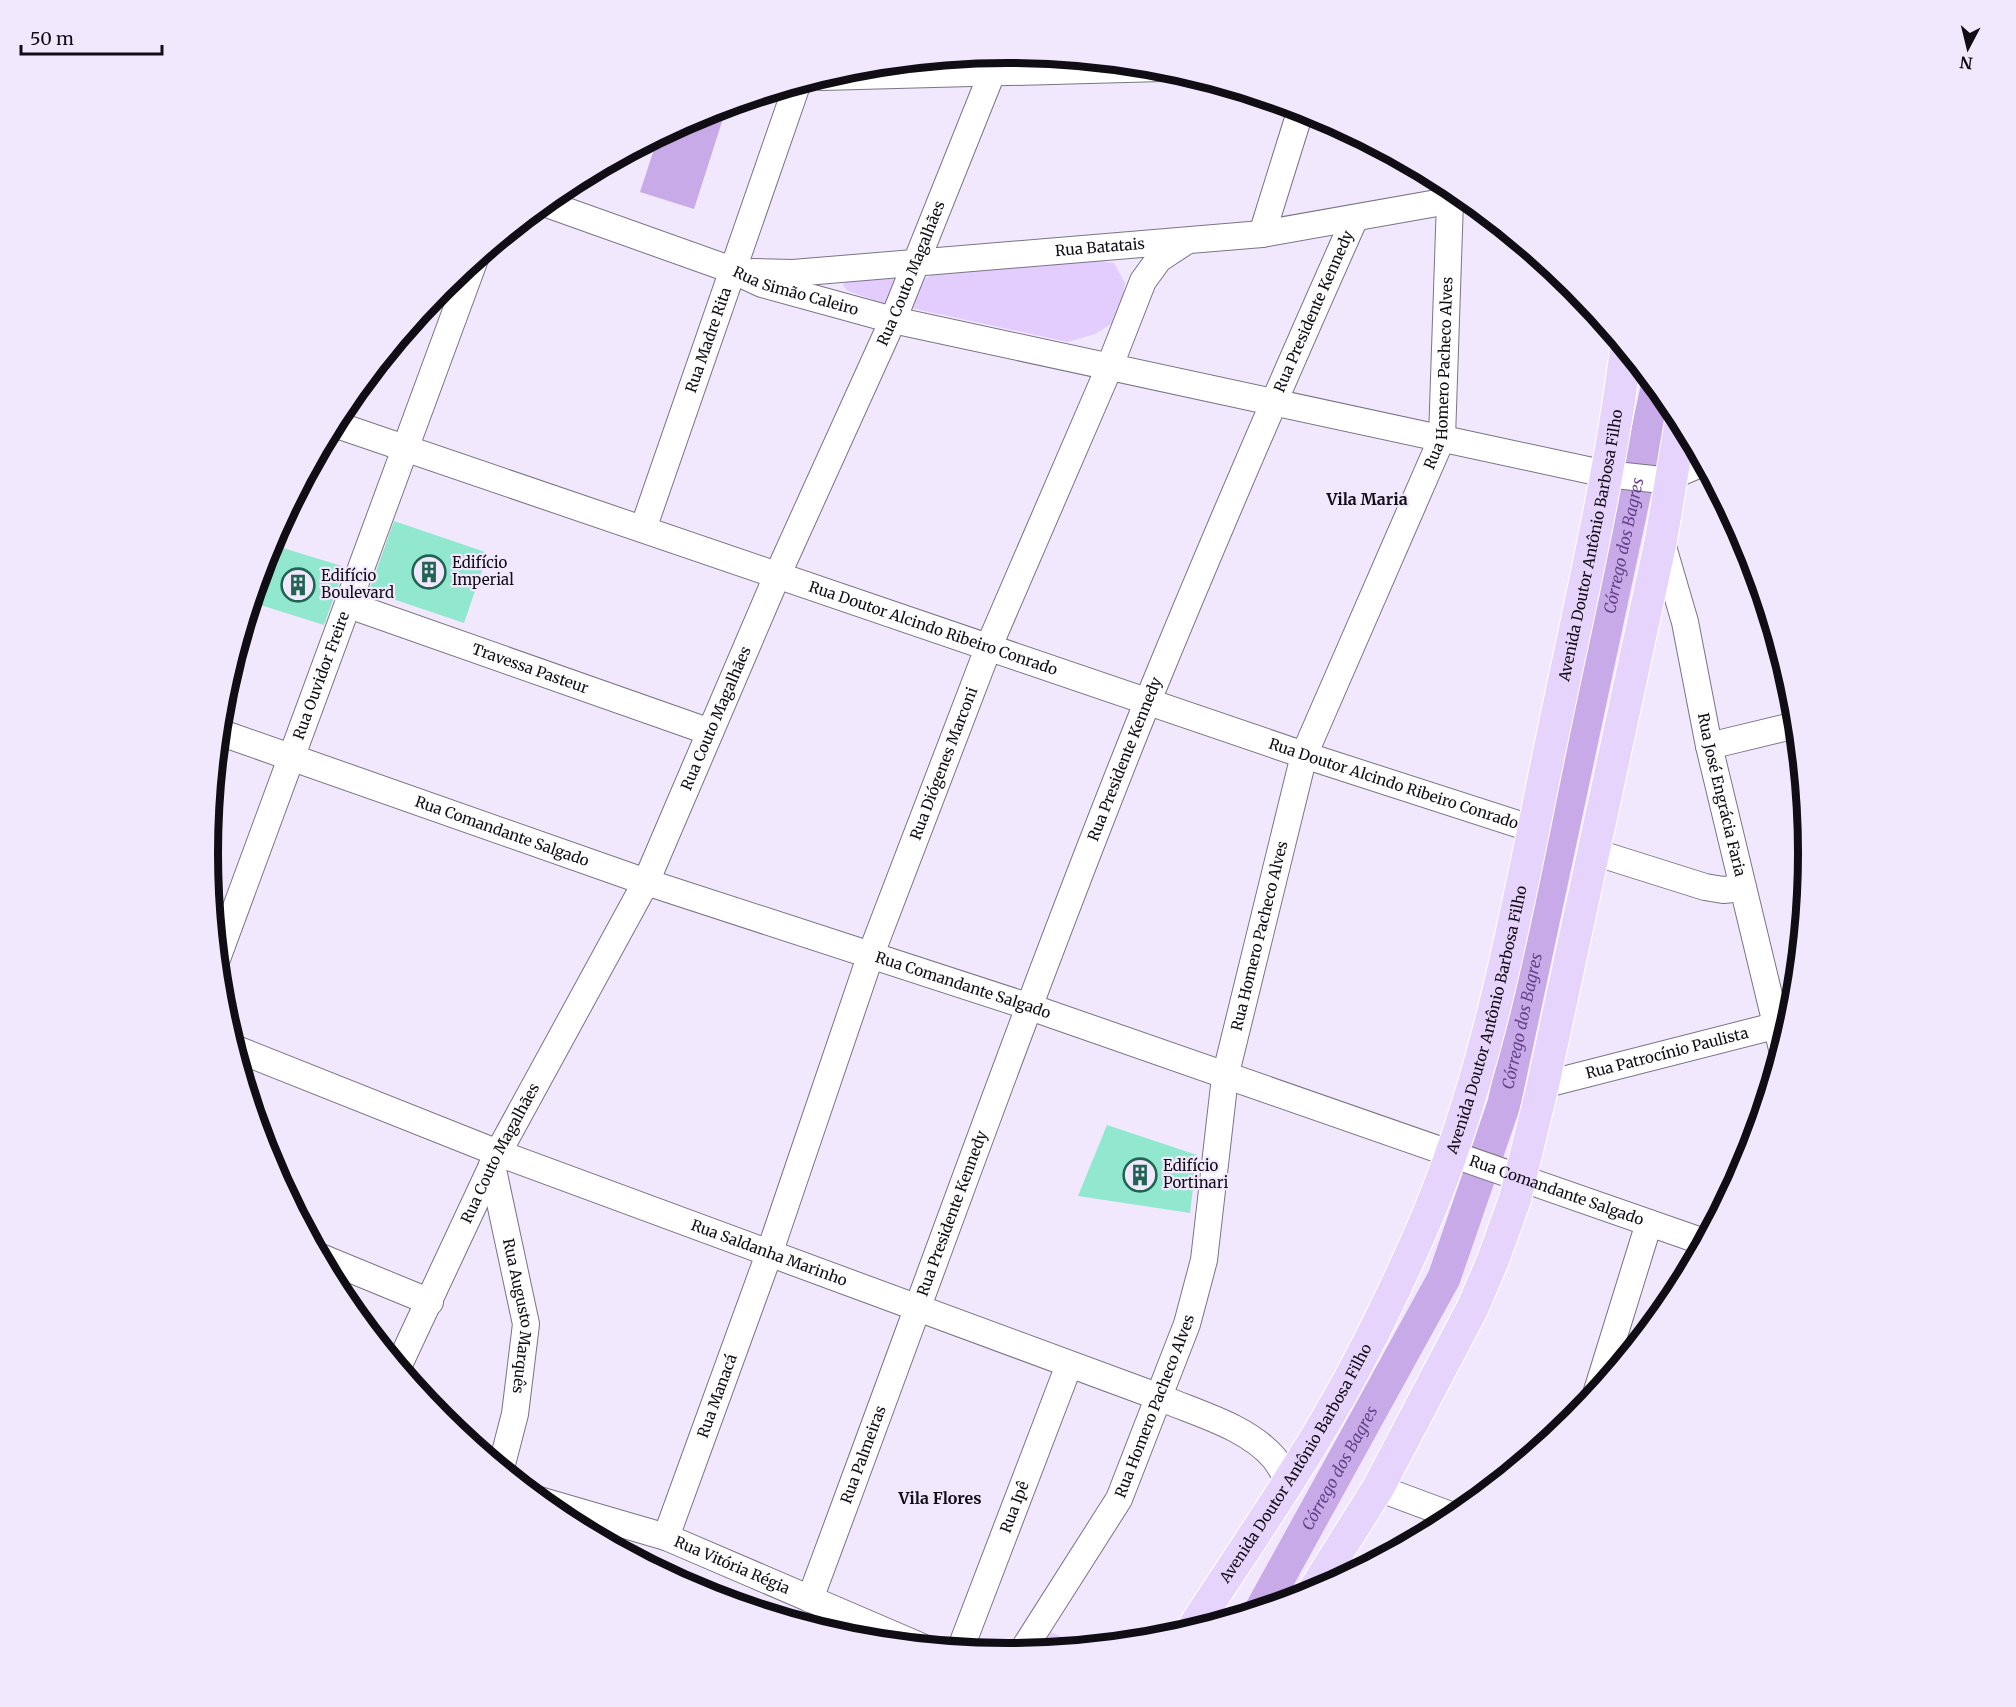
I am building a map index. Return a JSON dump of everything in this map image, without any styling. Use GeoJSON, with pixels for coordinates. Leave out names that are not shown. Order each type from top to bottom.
{"type":"FeatureCollection","features":[{"type":"Feature","properties":{"kind":"main road","name":"Avenida Doutor Antônio Barbosa Filho"},"geometry":{"type":"LineString","coordinates":[[1198,1621],[1289,1481],[1368,1343],[1458,1156],[1493,1015],[1611,475],[1625,360]]}},
{"type":"Feature","properties":{"kind":"main road"},"geometry":{"type":"LineString","coordinates":[[1320,1580],[1378,1488],[1472,1309],[1494,1260],[1511,1176],[1543,1085],[1661,540],[1661,480],[1677,433]]}},
{"type":"Feature","properties":{"kind":"street","name":"Rua Couto Magalhães"},"geometry":{"type":"LineString","coordinates":[[402,1361],[495,1159],[646,882],[777,576],[893,321],[997,63]]}},
{"type":"Feature","properties":{"kind":"street"},"geometry":{"type":"LineString","coordinates":[[1003,63],[1048,65]]}},
{"type":"Feature","properties":{"kind":"street"},"geometry":{"type":"LineString","coordinates":[[900,71],[987,64]]}},
{"type":"Feature","properties":{"kind":"street","name":"Rua Madre Rita"},"geometry":{"type":"LineString","coordinates":[[643,529],[794,93]]}},
{"type":"Feature","properties":{"kind":"street"},"geometry":{"type":"LineString","coordinates":[[1262,234],[1298,118]]}},
{"type":"Feature","properties":{"kind":"street","name":"Rua Batatais"},"geometry":{"type":"LineString","coordinates":[[732,270],[793,273],[1185,242],[1262,234],[1454,201]]}},
{"type":"Feature","properties":{"kind":"street","name":"Rua Homero Pacheco Alves"},"geometry":{"type":"LineString","coordinates":[[1027,1643],[1119,1499],[1188,1324],[1204,1260],[1225,1077],[1304,754],[1442,438],[1458,204]]}},
{"type":"Feature","properties":{"kind":"street","name":"Rua Simão Caleiro"},"geometry":{"type":"LineString","coordinates":[[554,207],[732,270],[762,284],[893,321],[1611,475],[1661,480]]}},
{"type":"Feature","properties":{"kind":"street","name":"Rua Presidente Kennedy"},"geometry":{"type":"LineString","coordinates":[[918,1310],[1030,1007],[1149,700],[1272,404],[1355,218]]}},
{"type":"Feature","properties":{"kind":"street","name":"Rua Diógenes Marconi"},"geometry":{"type":"LineString","coordinates":[[769,1254],[871,954],[989,646],[1109,368],[1143,281],[1159,259],[1185,242]]}},
{"type":"Feature","properties":{"kind":"street"},"geometry":{"type":"LineString","coordinates":[[1123,246],[1137,258],[1143,281]]}},
{"type":"Feature","properties":{"kind":"street","name":"Rua Ouvidor Freire"},"geometry":{"type":"LineString","coordinates":[[223,944],[468,277]]}},
{"type":"Feature","properties":{"kind":"street"},"geometry":{"type":"LineString","coordinates":[[1122,335],[1126,363],[1140,374]]}},
{"type":"Feature","properties":{"kind":"street","name":"Rua Simão Caleiro"},"geometry":{"type":"LineString","coordinates":[[1055,356],[1078,353],[1122,335]]}},
{"type":"Feature","properties":{"kind":"street","name":"Rua Doutor Alcindo Ribeiro Conrado"},"geometry":{"type":"LineString","coordinates":[[343,427],[1304,754],[1533,829]]}},
{"type":"Feature","properties":{"kind":"street"},"geometry":{"type":"LineString","coordinates":[[1661,480],[1697,465]]}},
{"type":"Feature","properties":{"kind":"street","name":"Rua José Engrácia Faria"},"geometry":{"type":"LineString","coordinates":[[1661,540],[1686,622],[1709,746],[1743,888],[1780,1021]]}},
{"type":"Feature","properties":{"kind":"street","name":"Travessa Pasteur"},"geometry":{"type":"LineString","coordinates":[[349,605],[710,732]]}},
{"type":"Feature","properties":{"kind":"street"},"geometry":{"type":"LineString","coordinates":[[1709,746],[1788,727]]}},
{"type":"Feature","properties":{"kind":"street","name":"Rua Comandante Salgado"},"geometry":{"type":"LineString","coordinates":[[227,735],[646,882],[1030,1007],[1225,1077],[1698,1240]]}},
{"type":"Feature","properties":{"kind":"street"},"geometry":{"type":"LineString","coordinates":[[1594,852],[1705,887],[1723,890],[1743,888]]}},
{"type":"Feature","properties":{"kind":"street","name":"Rua Patrocínio Paulista"},"geometry":{"type":"LineString","coordinates":[[1543,1085],[1777,1033]]}},
{"type":"Feature","properties":{"kind":"street","name":"Rua Saldanha Marinho"},"geometry":{"type":"LineString","coordinates":[[243,1052],[495,1159],[769,1254],[1159,1397],[1234,1430],[1257,1443],[1274,1458],[1289,1481]]}},
{"type":"Feature","properties":{"kind":"street","name":"Rua Augusto Marquês"},"geometry":{"type":"LineString","coordinates":[[495,1159],[526,1324],[515,1414],[503,1461]]}},
{"type":"Feature","properties":{"kind":"street"},"geometry":{"type":"LineString","coordinates":[[1602,1375],[1649,1223]]}},
{"type":"Feature","properties":{"kind":"street","name":"Rua Manacá"},"geometry":{"type":"LineString","coordinates":[[666,1537],[769,1254]]}},
{"type":"Feature","properties":{"kind":"street"},"geometry":{"type":"LineString","coordinates":[[331,1261],[430,1302]]}},
{"type":"Feature","properties":{"kind":"street","name":"Rua Palmeiras"},"geometry":{"type":"LineString","coordinates":[[810,1599],[918,1310]]}},
{"type":"Feature","properties":{"kind":"street","name":"Rua Ipê"},"geometry":{"type":"LineString","coordinates":[[963,1642],[1069,1365]]}},
{"type":"Feature","properties":{"kind":"street"},"geometry":{"type":"LineString","coordinates":[[1378,1488],[1444,1513]]}},
{"type":"Feature","properties":{"kind":"street","name":"Rua Vitória Régia"},"geometry":{"type":"LineString","coordinates":[[564,1507],[666,1537],[895,1635]]}},
{"type":"Feature","properties":{"kind":"shaded area"},"geometry":{"type":"Polygon","coordinates":[[[724,116],[694,209],[640,192],[655,147],[724,116]]]}},
{"type":"Feature","properties":{"kind":"shaded area"},"geometry":{"type":"Polygon","coordinates":[[[1092,260],[1114,263],[1125,283],[1122,310],[1111,324],[1095,334],[1068,342],[911,308],[921,281],[935,273],[1092,260]]]}},
{"type":"Feature","properties":{"kind":"shaded area"},"geometry":{"type":"Polygon","coordinates":[[[899,275],[885,304],[848,291],[842,285],[850,280],[899,275]]]}},
{"type":"Feature","properties":{"kind":"shaded area"},"geometry":{"type":"Polygon","coordinates":[[[1050,1632],[1072,1641],[1060,1642],[1043,1643],[1050,1632]]]}},
{"type":"Feature","properties":{"kind":"building","name":"Edifício Imperial"},"geometry":{"type":"Polygon","coordinates":[[[394,521],[488,553],[464,623],[369,591],[394,521]]]}},
{"type":"Feature","properties":{"kind":"building","name":"Edifício Boulevard"},"geometry":{"type":"Polygon","coordinates":[[[280,547],[345,567],[324,625],[257,604],[280,547]]]}},
{"type":"Feature","properties":{"kind":"building","name":"Edifício Portinari"},"geometry":{"type":"Polygon","coordinates":[[[1107,1125],[1197,1155],[1190,1213],[1078,1196],[1107,1125]]]}},
{"type":"Feature","properties":{"kind":"waterway","name":"Córrego dos Bagres"},"geometry":{"type":"LineString","coordinates":[[1266,1600],[1444,1278],[1504,1104],[1655,399]]}},
{"type":"Feature","properties":{"kind":"place","name":"Edifício Imperial"},"geometry":{"type":"Point","coordinates":[429,572]}},
{"type":"Feature","properties":{"kind":"place","name":"Edifício Boulevard"},"geometry":{"type":"Point","coordinates":[298,585]}},
{"type":"Feature","properties":{"kind":"place","name":"Edifício Portinari"},"geometry":{"type":"Point","coordinates":[1140,1175]}},
{"type":"Feature","properties":{"kind":"district","name":"Vila Maria"},"geometry":{"type":"Point","coordinates":[1367,499]}},
{"type":"Feature","properties":{"kind":"district","name":"Vila Flores"},"geometry":{"type":"Point","coordinates":[940,1498]}}]}
